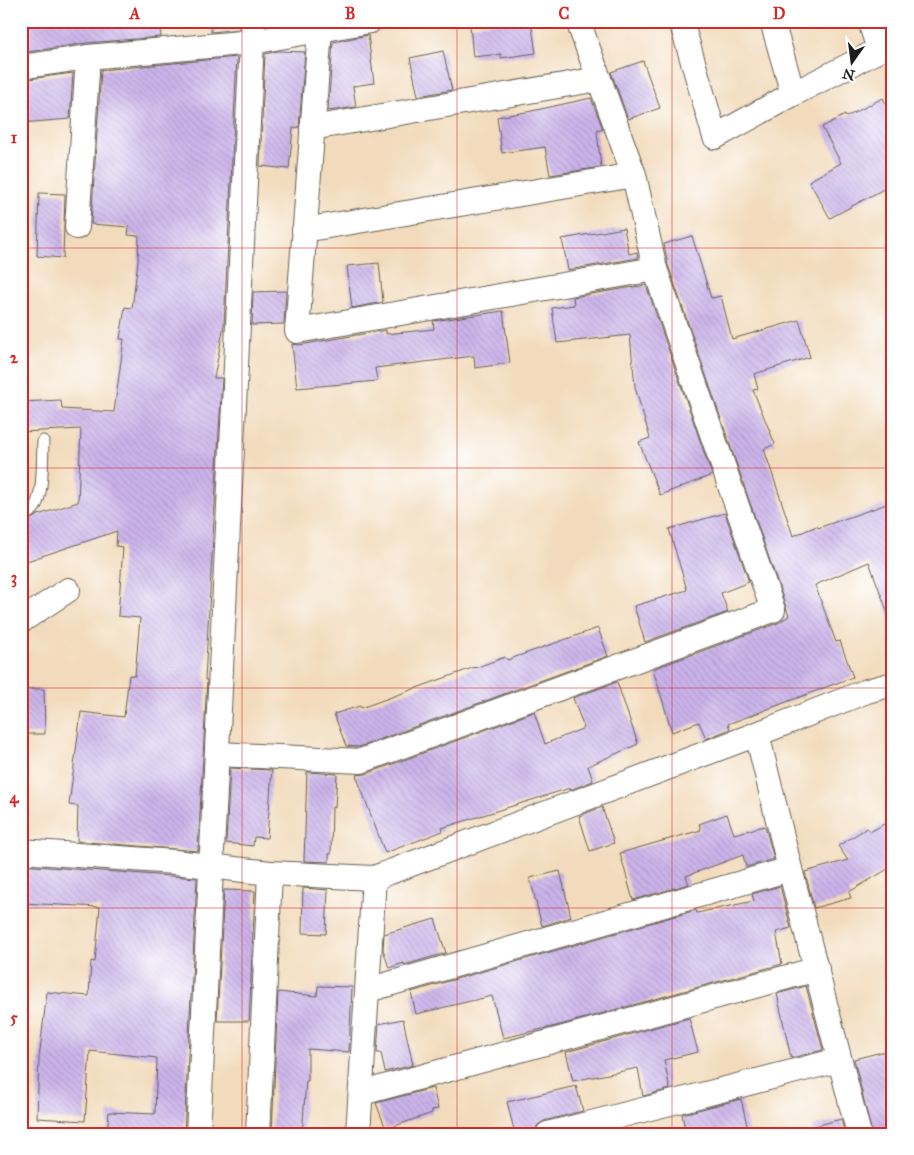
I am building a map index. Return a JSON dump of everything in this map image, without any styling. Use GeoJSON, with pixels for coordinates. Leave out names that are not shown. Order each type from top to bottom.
{"type":"FeatureCollection","features":[{"type":"Feature","properties":{"kind":"street"},"geometry":{"type":"LineString","coordinates":[[21,67],[253,32],[320,30],[370,21]]}},
{"type":"Feature","properties":{"kind":"street"},"geometry":{"type":"LineString","coordinates":[[218,754],[361,761],[773,610],[655,269],[634,175],[578,21]]}},
{"type":"Feature","properties":{"kind":"street"},"geometry":{"type":"LineString","coordinates":[[681,21],[715,137],[879,50],[870,21]]}},
{"type":"Feature","properties":{"kind":"street"},"geometry":{"type":"LineString","coordinates":[[772,21],[793,94]]}},
{"type":"Feature","properties":{"kind":"street"},"geometry":{"type":"LineString","coordinates":[[320,30],[297,331],[655,269]]}},
{"type":"Feature","properties":{"kind":"street"},"geometry":{"type":"LineString","coordinates":[[198,1134],[253,32]]}},
{"type":"Feature","properties":{"kind":"street"},"geometry":{"type":"LineString","coordinates":[[77,227],[88,57]]}},
{"type":"Feature","properties":{"kind":"street"},"geometry":{"type":"LineString","coordinates":[[312,128],[599,79]]}},
{"type":"Feature","properties":{"kind":"street"},"geometry":{"type":"LineString","coordinates":[[304,230],[634,175]]}},
{"type":"Feature","properties":{"kind":"street"},"geometry":{"type":"LineString","coordinates":[[21,621],[68,590]]}},
{"type":"Feature","properties":{"kind":"street"},"geometry":{"type":"LineString","coordinates":[[21,851],[212,866],[270,873],[374,878],[867,691],[893,684]]}},
{"type":"Feature","properties":{"kind":"street"},"geometry":{"type":"LineString","coordinates":[[757,734],[790,870],[859,1134]]}},
{"type":"Feature","properties":{"kind":"street"},"geometry":{"type":"LineString","coordinates":[[368,990],[790,870]]}},
{"type":"Feature","properties":{"kind":"street"},"geometry":{"type":"LineString","coordinates":[[258,1134],[270,873]]}},
{"type":"Feature","properties":{"kind":"street"},"geometry":{"type":"LineString","coordinates":[[358,1134],[374,878]]}},
{"type":"Feature","properties":{"kind":"street"},"geometry":{"type":"LineString","coordinates":[[362,1093],[817,969]]}},
{"type":"Feature","properties":{"kind":"street"},"geometry":{"type":"LineString","coordinates":[[548,1134],[839,1060]]}},
{"type":"Feature","properties":{"kind":"lane"},"geometry":{"type":"LineString","coordinates":[[21,514],[27,514],[34,508],[40,488],[42,441]]}},
{"type":"Feature","properties":{"kind":"building"},"geometry":{"type":"Polygon","coordinates":[[[21,21],[160,21],[161,37],[86,43],[21,53],[21,21]]]}},
{"type":"Feature","properties":{"kind":"building"},"geometry":{"type":"Polygon","coordinates":[[[211,21],[239,21],[239,29],[211,32],[211,21]]]}},
{"type":"Feature","properties":{"kind":"building"},"geometry":{"type":"Polygon","coordinates":[[[505,21],[531,21],[536,53],[501,58],[501,54],[473,57],[470,26],[505,21]]]}},
{"type":"Feature","properties":{"kind":"building"},"geometry":{"type":"Polygon","coordinates":[[[368,35],[374,83],[353,86],[356,107],[328,111],[333,42],[368,35]]]}},
{"type":"Feature","properties":{"kind":"building"},"geometry":{"type":"Polygon","coordinates":[[[278,51],[305,52],[299,127],[293,128],[289,169],[260,166],[265,54],[278,51]]]}},
{"type":"Feature","properties":{"kind":"building"},"geometry":{"type":"Polygon","coordinates":[[[443,51],[452,90],[418,96],[410,58],[443,51]]]}},
{"type":"Feature","properties":{"kind":"building"},"geometry":{"type":"Polygon","coordinates":[[[237,57],[224,325],[214,378],[222,378],[205,680],[207,680],[198,851],[77,841],[78,806],[69,805],[81,712],[124,717],[129,675],[135,676],[140,618],[118,616],[123,547],[116,546],[117,531],[21,563],[21,521],[29,520],[38,515],[78,502],[81,429],[21,432],[21,402],[61,400],[62,409],[114,412],[124,339],[120,339],[125,307],[132,308],[139,236],[128,235],[129,227],[91,224],[101,70],[237,57]]]}},
{"type":"Feature","properties":{"kind":"building"},"geometry":{"type":"Polygon","coordinates":[[[643,61],[660,108],[628,119],[611,72],[643,61]]]}},
{"type":"Feature","properties":{"kind":"building"},"geometry":{"type":"Polygon","coordinates":[[[73,73],[70,119],[21,123],[21,80],[73,73]]]}},
{"type":"Feature","properties":{"kind":"building"},"geometry":{"type":"Polygon","coordinates":[[[591,98],[603,129],[597,131],[601,167],[550,175],[545,147],[502,153],[497,117],[591,98]]]}},
{"type":"Feature","properties":{"kind":"building"},"geometry":{"type":"Polygon","coordinates":[[[883,98],[893,117],[893,184],[830,218],[809,181],[841,163],[822,127],[883,98]]]}},
{"type":"Feature","properties":{"kind":"building"},"geometry":{"type":"Polygon","coordinates":[[[39,193],[65,194],[63,258],[37,256],[39,193]]]}},
{"type":"Feature","properties":{"kind":"building"},"geometry":{"type":"Polygon","coordinates":[[[624,228],[629,254],[637,252],[638,258],[568,270],[562,239],[624,228]]]}},
{"type":"Feature","properties":{"kind":"building"},"geometry":{"type":"Polygon","coordinates":[[[692,236],[711,298],[721,296],[732,339],[799,320],[810,357],[754,374],[758,389],[753,390],[775,444],[764,449],[793,536],[817,526],[818,528],[887,504],[893,519],[893,619],[890,619],[869,562],[815,585],[836,642],[840,641],[853,677],[728,724],[730,729],[706,739],[699,722],[672,732],[653,669],[778,623],[789,616],[668,265],[664,244],[692,236]]]}},
{"type":"Feature","properties":{"kind":"building"},"geometry":{"type":"Polygon","coordinates":[[[379,263],[383,302],[352,308],[347,266],[379,263]]]}},
{"type":"Feature","properties":{"kind":"building"},"geometry":{"type":"Polygon","coordinates":[[[646,285],[712,475],[660,495],[639,442],[650,438],[635,387],[630,335],[557,343],[552,308],[574,305],[573,297],[646,285]]]}},
{"type":"Feature","properties":{"kind":"building"},"geometry":{"type":"Polygon","coordinates":[[[286,291],[284,324],[252,325],[253,292],[286,291]]]}},
{"type":"Feature","properties":{"kind":"building"},"geometry":{"type":"Polygon","coordinates":[[[503,311],[510,363],[475,368],[474,356],[375,368],[377,381],[297,388],[292,344],[299,345],[386,330],[386,334],[434,329],[433,321],[503,311]]]}},
{"type":"Feature","properties":{"kind":"building"},"geometry":{"type":"Polygon","coordinates":[[[725,513],[749,582],[721,593],[728,612],[645,642],[634,606],[687,590],[669,529],[725,513]]]}},
{"type":"Feature","properties":{"kind":"building"},"geometry":{"type":"Polygon","coordinates":[[[598,628],[608,656],[359,747],[346,746],[334,714],[360,706],[361,708],[475,667],[505,657],[507,660],[598,628]]]}},
{"type":"Feature","properties":{"kind":"building"},"geometry":{"type":"Polygon","coordinates":[[[617,682],[638,744],[588,766],[593,781],[570,790],[570,788],[442,828],[443,831],[385,853],[356,775],[366,774],[534,712],[545,744],[584,728],[573,698],[617,682]]]}},
{"type":"Feature","properties":{"kind":"building"},"geometry":{"type":"Polygon","coordinates":[[[21,689],[44,689],[45,734],[21,734],[21,689]]]}},
{"type":"Feature","properties":{"kind":"building"},"geometry":{"type":"Polygon","coordinates":[[[230,768],[272,770],[267,838],[254,837],[253,846],[226,843],[230,768]]]}},
{"type":"Feature","properties":{"kind":"building"},"geometry":{"type":"Polygon","coordinates":[[[307,772],[337,774],[335,808],[332,807],[331,854],[329,854],[329,862],[304,861],[307,772]]]}},
{"type":"Feature","properties":{"kind":"building"},"geometry":{"type":"Polygon","coordinates":[[[602,807],[614,843],[590,851],[579,816],[602,807]]]}},
{"type":"Feature","properties":{"kind":"building"},"geometry":{"type":"Polygon","coordinates":[[[727,814],[734,834],[765,826],[774,859],[746,867],[743,855],[686,876],[689,884],[633,900],[620,853],[701,830],[699,824],[727,814]]]}},
{"type":"Feature","properties":{"kind":"building"},"geometry":{"type":"Polygon","coordinates":[[[893,819],[893,866],[849,892],[851,898],[814,908],[805,872],[848,860],[838,846],[867,828],[870,832],[893,819]]]}},
{"type":"Feature","properties":{"kind":"building"},"geometry":{"type":"Polygon","coordinates":[[[21,865],[197,878],[184,1134],[107,1134],[109,1112],[155,1114],[157,1058],[90,1051],[85,1121],[37,1118],[39,1058],[47,992],[89,996],[91,961],[95,962],[100,907],[21,903],[21,865]]]}},
{"type":"Feature","properties":{"kind":"building"},"geometry":{"type":"Polygon","coordinates":[[[560,871],[571,917],[542,926],[530,878],[560,871]]]}},
{"type":"Feature","properties":{"kind":"building"},"geometry":{"type":"Polygon","coordinates":[[[780,886],[791,928],[776,932],[782,964],[560,1025],[503,1038],[492,996],[416,1014],[411,992],[696,910],[697,913],[754,901],[752,894],[780,886]]]}},
{"type":"Feature","properties":{"kind":"building"},"geometry":{"type":"Polygon","coordinates":[[[303,888],[328,890],[326,934],[302,933],[303,888]]]}},
{"type":"Feature","properties":{"kind":"building"},"geometry":{"type":"Polygon","coordinates":[[[224,890],[255,891],[249,1021],[217,1021],[224,890]]]}},
{"type":"Feature","properties":{"kind":"building"},"geometry":{"type":"Polygon","coordinates":[[[435,919],[446,953],[389,968],[383,949],[384,934],[435,919]]]}},
{"type":"Feature","properties":{"kind":"building"},"geometry":{"type":"Polygon","coordinates":[[[318,986],[352,987],[349,1052],[308,1049],[308,1081],[306,1081],[302,1134],[272,1134],[278,992],[317,996],[318,986]]]}},
{"type":"Feature","properties":{"kind":"building"},"geometry":{"type":"Polygon","coordinates":[[[806,986],[823,1050],[791,1058],[777,994],[806,986]]]}},
{"type":"Feature","properties":{"kind":"building"},"geometry":{"type":"Polygon","coordinates":[[[689,1018],[698,1052],[664,1060],[670,1089],[643,1096],[638,1068],[573,1081],[566,1052],[689,1018]]]}},
{"type":"Feature","properties":{"kind":"building"},"geometry":{"type":"Polygon","coordinates":[[[403,1019],[413,1065],[385,1072],[381,1053],[377,1053],[379,1024],[403,1019]]]}},
{"type":"Feature","properties":{"kind":"building"},"geometry":{"type":"Polygon","coordinates":[[[886,1051],[893,1079],[893,1134],[872,1134],[854,1059],[886,1051]]]}},
{"type":"Feature","properties":{"kind":"building"},"geometry":{"type":"Polygon","coordinates":[[[576,1086],[583,1111],[544,1121],[538,1125],[535,1131],[515,1134],[507,1102],[576,1086]]]}},
{"type":"Feature","properties":{"kind":"building"},"geometry":{"type":"Polygon","coordinates":[[[433,1088],[438,1109],[432,1110],[432,1113],[386,1129],[376,1103],[433,1088]]]}},
{"type":"Feature","properties":{"kind":"building"},"geometry":{"type":"Polygon","coordinates":[[[741,1099],[749,1134],[686,1134],[682,1114],[741,1099]]]}},
{"type":"Feature","properties":{"kind":"building"},"geometry":{"type":"Polygon","coordinates":[[[841,1119],[845,1134],[813,1134],[812,1127],[841,1119]]]}}]}
